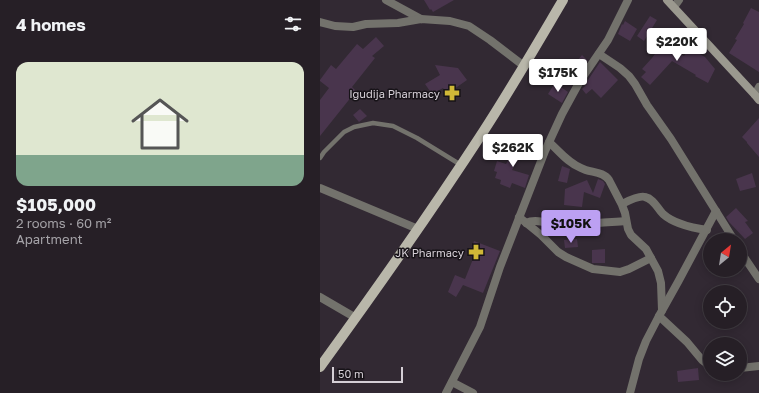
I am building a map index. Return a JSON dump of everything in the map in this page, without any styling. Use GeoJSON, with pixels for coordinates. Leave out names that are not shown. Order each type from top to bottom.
{"type":"FeatureCollection","features":[{"type":"Feature","properties":{"kind":"main road"},"geometry":{"type":"LineString","coordinates":[[320,367],[418,229],[483,132],[563,0]]}},
{"type":"Feature","properties":{"kind":"street"},"geometry":{"type":"LineString","coordinates":[[386,0],[421,19]]}},
{"type":"Feature","properties":{"kind":"street"},"geometry":{"type":"LineString","coordinates":[[446,393],[480,327],[500,266],[522,220],[549,142],[580,81],[608,40],[628,0]]}},
{"type":"Feature","properties":{"kind":"street"},"geometry":{"type":"LineString","coordinates":[[667,0],[757,97]]}},
{"type":"Feature","properties":{"kind":"street"},"geometry":{"type":"LineString","coordinates":[[674,7],[679,0]]}},
{"type":"Feature","properties":{"kind":"street"},"geometry":{"type":"LineString","coordinates":[[320,22],[335,26],[353,26],[366,24],[398,24],[421,19],[450,21],[469,26],[524,66]]}},
{"type":"Feature","properties":{"kind":"street"},"geometry":{"type":"LineString","coordinates":[[599,54],[620,68],[635,84],[730,233]]}},
{"type":"Feature","properties":{"kind":"street"},"geometry":{"type":"LineString","coordinates":[[757,97],[759,86]]}},
{"type":"Feature","properties":{"kind":"street"},"geometry":{"type":"LineString","coordinates":[[549,142],[576,166],[607,177],[622,204],[628,229],[631,235],[646,249],[658,271],[661,283],[660,313],[703,361]]}},
{"type":"Feature","properties":{"kind":"street"},"geometry":{"type":"LineString","coordinates":[[320,188],[418,229]]}},
{"type":"Feature","properties":{"kind":"street"},"geometry":{"type":"LineString","coordinates":[[622,204],[645,197],[650,199],[662,213],[670,219],[707,230]]}},
{"type":"Feature","properties":{"kind":"street"},"geometry":{"type":"LineString","coordinates":[[630,393],[639,359],[646,341],[716,211]]}},
{"type":"Feature","properties":{"kind":"street"},"geometry":{"type":"LineString","coordinates":[[522,220],[565,227],[609,222],[626,222]]}},
{"type":"Feature","properties":{"kind":"street"},"geometry":{"type":"LineString","coordinates":[[522,220],[566,258],[593,269],[620,272],[652,258]]}},
{"type":"Feature","properties":{"kind":"street"},"geometry":{"type":"LineString","coordinates":[[747,261],[759,279]]}},
{"type":"Feature","properties":{"kind":"street"},"geometry":{"type":"LineString","coordinates":[[320,297],[356,318]]}},
{"type":"Feature","properties":{"kind":"street"},"geometry":{"type":"LineString","coordinates":[[747,367],[759,366]]}},
{"type":"Feature","properties":{"kind":"street"},"geometry":{"type":"LineString","coordinates":[[452,382],[474,393]]}},
{"type":"Feature","properties":{"kind":"lane"},"geometry":{"type":"LineString","coordinates":[[320,158],[322,152],[344,132],[354,127],[373,123],[393,126],[417,138],[461,165]]}},
{"type":"Feature","properties":{"kind":"building"},"geometry":{"type":"Polygon","coordinates":[[[424,0],[454,0],[433,12],[424,0]]]}},
{"type":"Feature","properties":{"kind":"building"},"geometry":{"type":"Polygon","coordinates":[[[751,8],[759,12],[759,72],[729,53],[737,40],[735,39],[751,8]]]}},
{"type":"Feature","properties":{"kind":"building"},"geometry":{"type":"Polygon","coordinates":[[[650,16],[657,20],[644,41],[637,36],[650,16]]]}},
{"type":"Feature","properties":{"kind":"building"},"geometry":{"type":"Polygon","coordinates":[[[625,21],[637,29],[630,41],[618,34],[622,24],[623,25],[625,21]]]}},
{"type":"Feature","properties":{"kind":"building"},"geometry":{"type":"Polygon","coordinates":[[[669,35],[677,40],[672,47],[684,56],[689,48],[705,57],[715,69],[708,83],[672,61],[650,85],[641,77],[646,72],[642,69],[669,35]]]}},
{"type":"Feature","properties":{"kind":"building"},"geometry":{"type":"Polygon","coordinates":[[[376,37],[384,46],[372,56],[375,58],[352,87],[356,91],[320,136],[320,100],[329,88],[320,80],[331,65],[336,69],[357,44],[363,49],[376,37]]]}},
{"type":"Feature","properties":{"kind":"building"},"geometry":{"type":"Polygon","coordinates":[[[582,55],[587,60],[579,73],[572,67],[582,55]]]}},
{"type":"Feature","properties":{"kind":"building"},"geometry":{"type":"Polygon","coordinates":[[[600,62],[618,80],[601,98],[592,89],[586,94],[582,89],[587,84],[586,83],[600,62]]]}},
{"type":"Feature","properties":{"kind":"building"},"geometry":{"type":"Polygon","coordinates":[[[435,65],[458,68],[467,80],[447,94],[443,88],[432,94],[425,84],[440,75],[435,65]]]}},
{"type":"Feature","properties":{"kind":"building"},"geometry":{"type":"Polygon","coordinates":[[[555,83],[568,92],[562,103],[548,94],[555,83]]]}},
{"type":"Feature","properties":{"kind":"building"},"geometry":{"type":"Polygon","coordinates":[[[360,109],[367,116],[359,122],[353,115],[360,109]]]}},
{"type":"Feature","properties":{"kind":"building"},"geometry":{"type":"Polygon","coordinates":[[[759,118],[759,157],[742,137],[759,118]]]}},
{"type":"Feature","properties":{"kind":"building"},"geometry":{"type":"Polygon","coordinates":[[[523,135],[530,138],[512,170],[529,175],[525,188],[512,183],[510,188],[500,184],[501,180],[495,178],[497,172],[494,171],[497,161],[506,164],[523,135]]]}},
{"type":"Feature","properties":{"kind":"building"},"geometry":{"type":"Polygon","coordinates":[[[562,166],[570,169],[567,183],[558,181],[562,166]]]}},
{"type":"Feature","properties":{"kind":"building"},"geometry":{"type":"Polygon","coordinates":[[[752,173],[756,187],[740,191],[736,179],[752,173]]]}},
{"type":"Feature","properties":{"kind":"building"},"geometry":{"type":"Polygon","coordinates":[[[598,179],[603,181],[605,184],[600,198],[584,192],[582,207],[564,205],[565,189],[587,180],[593,193],[598,179]]]}},
{"type":"Feature","properties":{"kind":"building"},"geometry":{"type":"Polygon","coordinates":[[[736,208],[748,221],[745,222],[753,233],[747,238],[747,233],[739,233],[726,217],[736,208]]]}},
{"type":"Feature","properties":{"kind":"building"},"geometry":{"type":"Polygon","coordinates":[[[577,239],[578,247],[565,248],[564,240],[577,239]]]}},
{"type":"Feature","properties":{"kind":"building"},"geometry":{"type":"Polygon","coordinates":[[[474,241],[500,251],[483,293],[463,285],[456,297],[448,292],[455,275],[465,279],[475,254],[470,252],[474,241]]]}},
{"type":"Feature","properties":{"kind":"building"},"geometry":{"type":"Polygon","coordinates":[[[605,249],[605,263],[592,263],[592,250],[605,249]]]}},
{"type":"Feature","properties":{"kind":"building"},"geometry":{"type":"Polygon","coordinates":[[[698,368],[699,380],[678,382],[677,371],[698,368]]]}},
{"type":"Feature","properties":{"kind":"place","name":"Igudija Pharmacy"},"geometry":{"type":"Point","coordinates":[452,93]}},
{"type":"Feature","properties":{"kind":"place","name":"JK Pharmacy"},"geometry":{"type":"Point","coordinates":[476,252]}}]}
